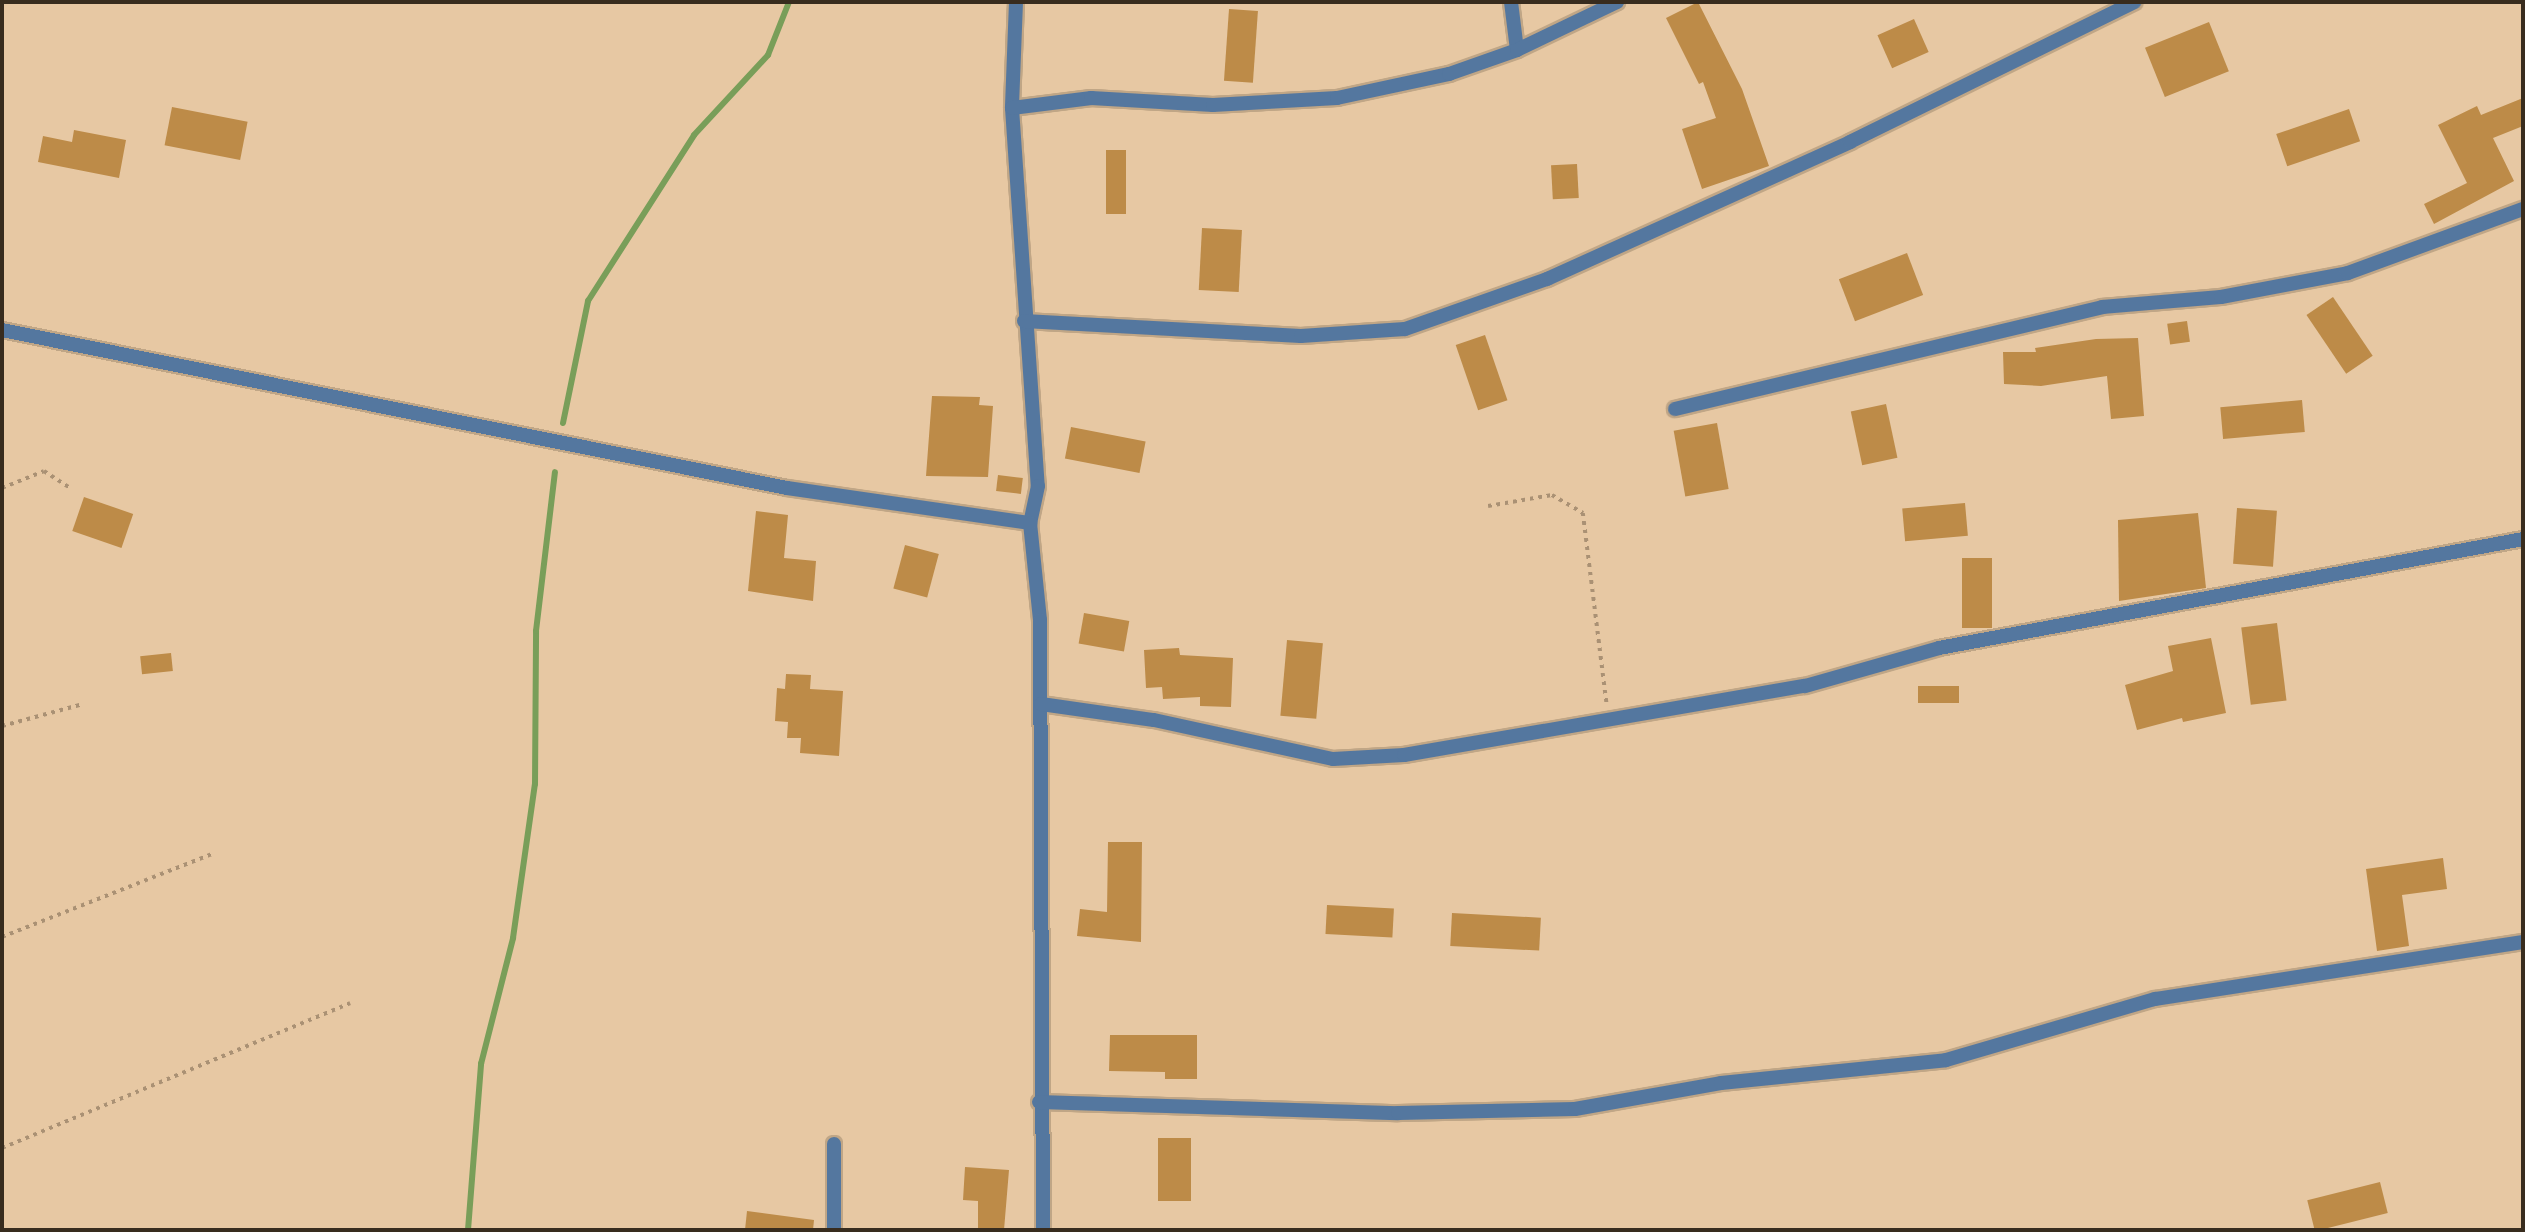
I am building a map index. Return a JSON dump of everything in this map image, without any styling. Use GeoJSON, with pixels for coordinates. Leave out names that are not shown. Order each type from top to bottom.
{"type":"FeatureCollection","features":[{"type":"Feature","properties":{"kind":"street"},"geometry":{"type":"LineString","coordinates":[[1017,2],[1012,108],[1024,321],[1038,486],[1030,523],[1040,620],[1039,1102],[1043,1230]]}},
{"type":"Feature","properties":{"kind":"street"},"geometry":{"type":"LineString","coordinates":[[1511,2],[1517,50]]}},
{"type":"Feature","properties":{"kind":"street"},"geometry":{"type":"LineString","coordinates":[[1012,108],[1091,99],[1213,105],[1337,98],[1450,74],[1517,50],[1617,2]]}},
{"type":"Feature","properties":{"kind":"street"},"geometry":{"type":"LineString","coordinates":[[1024,321],[1301,336],[1405,329],[1547,279],[1850,142],[2134,2]]}},
{"type":"Feature","properties":{"kind":"street"},"geometry":{"type":"LineString","coordinates":[[1675,409],[2102,306],[2221,297],[2348,273],[2523,209]]}},
{"type":"Feature","properties":{"kind":"street"},"geometry":{"type":"LineString","coordinates":[[2,330],[787,488],[1030,523]]}},
{"type":"Feature","properties":{"kind":"street"},"geometry":{"type":"LineString","coordinates":[[1041,704],[1154,720],[1332,759],[1404,755],[1607,718],[1673,711],[1805,686],[1939,648],[2523,539]]}},
{"type":"Feature","properties":{"kind":"street"},"geometry":{"type":"LineString","coordinates":[[1039,1102],[1398,1113],[1575,1109],[1721,1083],[1946,1060],[2155,999],[2523,942]]}},
{"type":"Feature","properties":{"kind":"street"},"geometry":{"type":"LineString","coordinates":[[834,1144],[834,1230]]}},
{"type":"Feature","properties":{"kind":"path"},"geometry":{"type":"LineString","coordinates":[[2,488],[44,471],[72,489]]}},
{"type":"Feature","properties":{"kind":"path"},"geometry":{"type":"LineString","coordinates":[[1488,506],[1552,495],[1583,513],[1607,718]]}},
{"type":"Feature","properties":{"kind":"path"},"geometry":{"type":"LineString","coordinates":[[2,726],[83,704]]}},
{"type":"Feature","properties":{"kind":"path"},"geometry":{"type":"LineString","coordinates":[[2,937],[212,854]]}},
{"type":"Feature","properties":{"kind":"path"},"geometry":{"type":"LineString","coordinates":[[2,1148],[350,1003]]}},
{"type":"Feature","properties":{"kind":"building"},"geometry":{"type":"Polygon","coordinates":[[[1698,2],[1742,89],[1769,166],[1702,189],[1682,129],[1716,118],[1703,82],[1699,84],[1666,18],[1698,2]]]}},
{"type":"Feature","properties":{"kind":"building"},"geometry":{"type":"Polygon","coordinates":[[[1229,9],[1258,11],[1253,83],[1224,81],[1229,9]]]}},
{"type":"Feature","properties":{"kind":"building"},"geometry":{"type":"Polygon","coordinates":[[[1914,19],[1929,52],[1892,68],[1877,35],[1914,19]]]}},
{"type":"Feature","properties":{"kind":"building"},"geometry":{"type":"Polygon","coordinates":[[[2209,22],[2229,71],[2165,97],[2145,48],[2209,22]]]}},
{"type":"Feature","properties":{"kind":"building"},"geometry":{"type":"Polygon","coordinates":[[[2523,98],[2523,126],[2493,138],[2514,181],[2434,224],[2424,204],[2467,183],[2438,125],[2477,106],[2481,115],[2523,98]]]}},
{"type":"Feature","properties":{"kind":"building"},"geometry":{"type":"Polygon","coordinates":[[[172,107],[248,122],[240,160],[165,145],[172,107]]]}},
{"type":"Feature","properties":{"kind":"building"},"geometry":{"type":"Polygon","coordinates":[[[2349,109],[2360,141],[2287,166],[2276,134],[2349,109]]]}},
{"type":"Feature","properties":{"kind":"building"},"geometry":{"type":"Polygon","coordinates":[[[74,130],[126,140],[119,178],[38,162],[43,136],[72,142],[74,130]]]}},
{"type":"Feature","properties":{"kind":"building"},"geometry":{"type":"Polygon","coordinates":[[[1106,150],[1126,150],[1126,214],[1106,214],[1106,150]]]}},
{"type":"Feature","properties":{"kind":"building"},"geometry":{"type":"Polygon","coordinates":[[[1577,164],[1579,198],[1553,199],[1551,165],[1577,164]]]}},
{"type":"Feature","properties":{"kind":"building"},"geometry":{"type":"Polygon","coordinates":[[[1202,228],[1242,230],[1239,292],[1199,290],[1202,228]]]}},
{"type":"Feature","properties":{"kind":"building"},"geometry":{"type":"Polygon","coordinates":[[[1907,253],[1923,295],[1855,321],[1839,279],[1907,253]]]}},
{"type":"Feature","properties":{"kind":"building"},"geometry":{"type":"Polygon","coordinates":[[[2333,297],[2373,356],[2346,374],[2306,315],[2333,297]]]}},
{"type":"Feature","properties":{"kind":"building"},"geometry":{"type":"Polygon","coordinates":[[[2187,321],[2190,342],[2170,345],[2167,324],[2187,321]]]}},
{"type":"Feature","properties":{"kind":"building"},"geometry":{"type":"Polygon","coordinates":[[[1485,335],[1507,400],[1478,410],[1456,345],[1485,335]]]}},
{"type":"Feature","properties":{"kind":"building"},"geometry":{"type":"Polygon","coordinates":[[[2138,338],[2144,416],[2111,419],[2107,376],[2041,386],[2004,384],[2003,352],[2036,352],[2035,348],[2096,339],[2138,338]]]}},
{"type":"Feature","properties":{"kind":"building"},"geometry":{"type":"Polygon","coordinates":[[[932,396],[980,397],[979,405],[993,406],[988,477],[926,476],[932,396]]]}},
{"type":"Feature","properties":{"kind":"building"},"geometry":{"type":"Polygon","coordinates":[[[2302,400],[2305,432],[2223,439],[2220,407],[2302,400]]]}},
{"type":"Feature","properties":{"kind":"building"},"geometry":{"type":"Polygon","coordinates":[[[1886,404],[1897,458],[1862,465],[1851,411],[1886,404]]]}},
{"type":"Feature","properties":{"kind":"building"},"geometry":{"type":"Polygon","coordinates":[[[1717,423],[1729,489],[1685,497],[1674,431],[1717,423]]]}},
{"type":"Feature","properties":{"kind":"building"},"geometry":{"type":"Polygon","coordinates":[[[1071,427],[1146,442],[1139,473],[1065,458],[1071,427]]]}},
{"type":"Feature","properties":{"kind":"building"},"geometry":{"type":"Polygon","coordinates":[[[998,475],[1023,478],[1021,494],[996,491],[998,475]]]}},
{"type":"Feature","properties":{"kind":"building"},"geometry":{"type":"Polygon","coordinates":[[[84,497],[133,514],[121,548],[72,531],[84,497]]]}},
{"type":"Feature","properties":{"kind":"building"},"geometry":{"type":"Polygon","coordinates":[[[1965,503],[1968,536],[1905,541],[1902,508],[1965,503]]]}},
{"type":"Feature","properties":{"kind":"building"},"geometry":{"type":"Polygon","coordinates":[[[2237,508],[2277,511],[2273,567],[2233,564],[2237,508]]]}},
{"type":"Feature","properties":{"kind":"building"},"geometry":{"type":"Polygon","coordinates":[[[756,511],[788,515],[784,558],[816,561],[813,601],[748,591],[756,511]]]}},
{"type":"Feature","properties":{"kind":"building"},"geometry":{"type":"Polygon","coordinates":[[[2198,513],[2206,588],[2119,601],[2118,520],[2198,513]]]}},
{"type":"Feature","properties":{"kind":"building"},"geometry":{"type":"Polygon","coordinates":[[[905,545],[939,554],[927,598],[893,588],[905,545]]]}},
{"type":"Feature","properties":{"kind":"building"},"geometry":{"type":"Polygon","coordinates":[[[1962,558],[1992,558],[1992,628],[1962,628],[1962,558]]]}},
{"type":"Feature","properties":{"kind":"building"},"geometry":{"type":"Polygon","coordinates":[[[1084,613],[1129,621],[1124,652],[1079,644],[1084,613]]]}},
{"type":"Feature","properties":{"kind":"building"},"geometry":{"type":"Polygon","coordinates":[[[2277,623],[2287,700],[2251,705],[2241,627],[2277,623]]]}},
{"type":"Feature","properties":{"kind":"building"},"geometry":{"type":"Polygon","coordinates":[[[2211,638],[2226,713],[2183,722],[2182,718],[2137,730],[2125,685],[2173,671],[2168,646],[2211,638]]]}},
{"type":"Feature","properties":{"kind":"building"},"geometry":{"type":"Polygon","coordinates":[[[1287,640],[1323,643],[1316,719],[1280,716],[1287,640]]]}},
{"type":"Feature","properties":{"kind":"building"},"geometry":{"type":"Polygon","coordinates":[[[1179,648],[1180,655],[1233,658],[1231,707],[1200,706],[1200,697],[1163,699],[1162,687],[1146,688],[1144,650],[1179,648]]]}},
{"type":"Feature","properties":{"kind":"building"},"geometry":{"type":"Polygon","coordinates":[[[171,653],[173,671],[142,674],[140,656],[171,653]]]}},
{"type":"Feature","properties":{"kind":"building"},"geometry":{"type":"Polygon","coordinates":[[[786,674],[811,675],[810,689],[843,691],[839,756],[800,753],[801,738],[787,738],[788,722],[775,721],[777,688],[785,689],[786,674]]]}},
{"type":"Feature","properties":{"kind":"building"},"geometry":{"type":"Polygon","coordinates":[[[1918,686],[1959,686],[1959,703],[1918,703],[1918,686]]]}},
{"type":"Feature","properties":{"kind":"building"},"geometry":{"type":"Polygon","coordinates":[[[1108,842],[1142,842],[1141,942],[1077,936],[1080,909],[1107,912],[1108,842]]]}},
{"type":"Feature","properties":{"kind":"building"},"geometry":{"type":"Polygon","coordinates":[[[2443,858],[2447,889],[2402,895],[2409,946],[2377,951],[2366,869],[2443,858]]]}},
{"type":"Feature","properties":{"kind":"building"},"geometry":{"type":"Polygon","coordinates":[[[1327,905],[1394,909],[1392,937],[1325,934],[1327,905]]]}},
{"type":"Feature","properties":{"kind":"building"},"geometry":{"type":"Polygon","coordinates":[[[1452,913],[1541,918],[1539,951],[1450,946],[1452,913]]]}},
{"type":"Feature","properties":{"kind":"building"},"geometry":{"type":"Polygon","coordinates":[[[1110,1035],[1197,1035],[1197,1079],[1165,1079],[1165,1072],[1109,1071],[1110,1035]]]}},
{"type":"Feature","properties":{"kind":"building"},"geometry":{"type":"Polygon","coordinates":[[[1158,1138],[1191,1138],[1191,1201],[1158,1201],[1158,1138]]]}},
{"type":"Feature","properties":{"kind":"building"},"geometry":{"type":"Polygon","coordinates":[[[965,1167],[1009,1170],[1004,1230],[978,1230],[978,1201],[963,1200],[965,1167]]]}},
{"type":"Feature","properties":{"kind":"building"},"geometry":{"type":"Polygon","coordinates":[[[2380,1182],[2388,1213],[2315,1230],[2307,1200],[2380,1182]]]}},
{"type":"Feature","properties":{"kind":"building"},"geometry":{"type":"Polygon","coordinates":[[[747,1211],[814,1220],[813,1230],[745,1230],[747,1211]]]}},
{"type":"Feature","properties":{"kind":"waterway"},"geometry":{"type":"LineString","coordinates":[[563,423],[588,301],[694,135],[768,55],[789,2]]}},
{"type":"Feature","properties":{"kind":"waterway"},"geometry":{"type":"LineString","coordinates":[[468,1230],[481,1064],[513,938],[535,784],[536,631],[555,472]]}}]}
